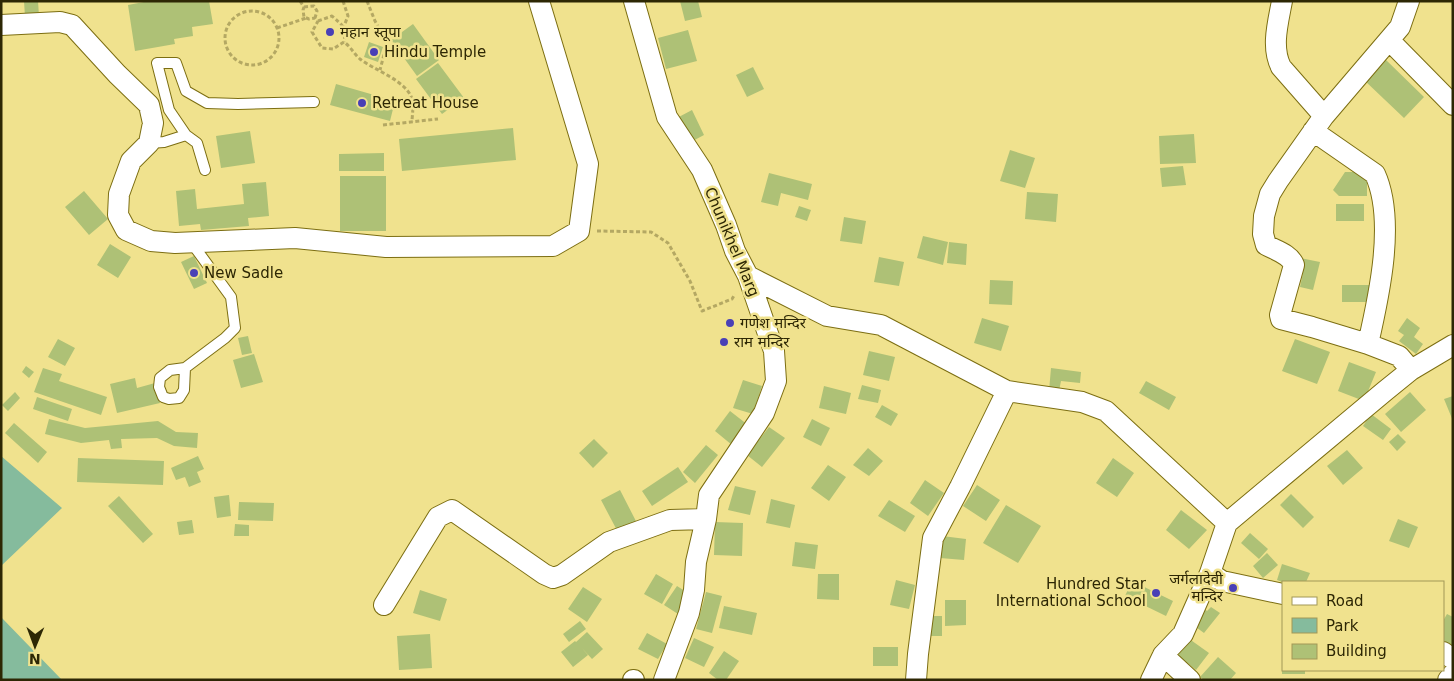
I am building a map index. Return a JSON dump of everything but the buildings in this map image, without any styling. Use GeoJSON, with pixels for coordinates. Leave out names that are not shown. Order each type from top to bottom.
{"type":"FeatureCollection","features":[{"type":"Feature","properties":{"kind":"street"},"geometry":{"type":"LineString","coordinates":[[1,24],[60,22],[72,25],[117,74],[149,105],[154,123],[149,143],[131,161],[119,194],[118,215],[126,230],[151,241],[175,243],[295,238],[386,247],[553,246],[579,231],[588,164],[539,1]]}},
{"type":"Feature","properties":{"kind":"street","name":"Chunikhel Marg"},"geometry":{"type":"LineString","coordinates":[[634,1],[667,117],[702,170],[735,251],[748,276],[774,351],[776,381],[764,413],[709,495],[706,519],[696,562],[694,590],[689,613],[664,680]]}},
{"type":"Feature","properties":{"kind":"street"},"geometry":{"type":"LineString","coordinates":[[1282,1],[1275,48],[1276,58],[1280,67],[1319,123],[1375,174],[1380,185],[1386,232],[1378,300],[1368,344]]}},
{"type":"Feature","properties":{"kind":"street"},"geometry":{"type":"LineString","coordinates":[[1409,1],[1400,27],[1319,123],[1278,181],[1270,194],[1264,216],[1262,234],[1266,245],[1290,257],[1294,264],[1280,315],[1281,319],[1368,344],[1399,356],[1411,370]]}},
{"type":"Feature","properties":{"kind":"street"},"geometry":{"type":"LineString","coordinates":[[1389,40],[1453,104]]}},
{"type":"Feature","properties":{"kind":"street"},"geometry":{"type":"LineString","coordinates":[[748,276],[827,316],[881,325],[1007,391],[1082,402],[1106,411],[1227,523]]}},
{"type":"Feature","properties":{"kind":"street"},"geometry":{"type":"LineString","coordinates":[[1151,680],[1163,655],[1183,634],[1210,573],[1227,523],[1384,391],[1411,370],[1453,345]]}},
{"type":"Feature","properties":{"kind":"street"},"geometry":{"type":"LineString","coordinates":[[916,680],[932,538],[960,487],[1007,391]]}},
{"type":"Feature","properties":{"kind":"street"},"geometry":{"type":"LineString","coordinates":[[384,605],[438,517],[452,510],[544,574],[553,578],[562,576],[609,542],[670,520],[706,519]]}},
{"type":"Feature","properties":{"kind":"street"},"geometry":{"type":"LineString","coordinates":[[1210,573],[1222,581],[1282,594]]}},
{"type":"Feature","properties":{"kind":"street"},"geometry":{"type":"LineString","coordinates":[[1163,655],[1190,680]]}},
{"type":"Feature","properties":{"kind":"street"},"geometry":{"type":"LineString","coordinates":[[1448,680],[1453,674]]}},
{"type":"Feature","properties":{"kind":"lane"},"geometry":{"type":"LineString","coordinates":[[205,170],[197,143],[186,135],[169,110],[156,63],[176,63],[186,92],[207,103],[314,102]]}},
{"type":"Feature","properties":{"kind":"lane"},"geometry":{"type":"LineString","coordinates":[[149,143],[164,142],[186,135]]}},
{"type":"Feature","properties":{"kind":"lane"},"geometry":{"type":"LineString","coordinates":[[184,368],[225,338],[235,328],[232,297],[191,242]]}},
{"type":"Feature","properties":{"kind":"path"},"geometry":{"type":"LineString","coordinates":[[300,1],[304,7],[303,14],[306,18]]}},
{"type":"Feature","properties":{"kind":"path"},"geometry":{"type":"LineString","coordinates":[[343,1],[348,16],[344,26]]}},
{"type":"Feature","properties":{"kind":"path"},"geometry":{"type":"LineString","coordinates":[[368,1],[375,21],[387,43],[380,70]]}},
{"type":"Feature","properties":{"kind":"path"},"geometry":{"type":"LineString","coordinates":[[277,28],[306,18],[316,19],[332,16],[344,26],[346,33],[344,42],[333,49],[322,48],[312,32],[316,19],[317,11],[314,6],[304,7]]}},
{"type":"Feature","properties":{"kind":"path"},"geometry":{"type":"LineString","coordinates":[[257,11],[265,14],[277,28],[278,46],[274,54],[267,61],[249,65],[233,58],[228,51],[225,34],[233,19],[240,13],[257,11]]}},
{"type":"Feature","properties":{"kind":"path"},"geometry":{"type":"LineString","coordinates":[[344,42],[360,59],[404,87],[412,99],[412,122]]}},
{"type":"Feature","properties":{"kind":"path"},"geometry":{"type":"LineString","coordinates":[[383,125],[438,119]]}},
{"type":"Feature","properties":{"kind":"path"},"geometry":{"type":"LineString","coordinates":[[579,231],[651,232],[662,239],[668,243],[690,281],[702,311],[732,299],[748,276]]}},
{"type":"Feature","properties":{"kind":"green space"},"geometry":{"type":"Polygon","coordinates":[[[1,456],[62,508],[1,566],[1,456]]]}},
{"type":"Feature","properties":{"kind":"green space"},"geometry":{"type":"Polygon","coordinates":[[[1,617],[62,680],[1,680],[1,617]]]}},
{"type":"Feature","properties":{"kind":"place","name":"महान स्तूपा"},"geometry":{"type":"Point","coordinates":[330,32]}},
{"type":"Feature","properties":{"kind":"place","name":"Hindu Temple"},"geometry":{"type":"Point","coordinates":[374,52]}},
{"type":"Feature","properties":{"kind":"place","name":"Retreat House"},"geometry":{"type":"Point","coordinates":[362,103]}},
{"type":"Feature","properties":{"kind":"place","name":"New Sadle"},"geometry":{"type":"Point","coordinates":[194,273]}},
{"type":"Feature","properties":{"kind":"place","name":"गणेश मन्दिर"},"geometry":{"type":"Point","coordinates":[730,323]}},
{"type":"Feature","properties":{"kind":"place","name":"राम मन्दिर"},"geometry":{"type":"Point","coordinates":[724,342]}},
{"type":"Feature","properties":{"kind":"place","name":"जर्गलादेवी मन्दिर"},"geometry":{"type":"Point","coordinates":[1233,588]}},
{"type":"Feature","properties":{"kind":"place","name":"Hundred Star International School"},"geometry":{"type":"Point","coordinates":[1156,593]}}]}
